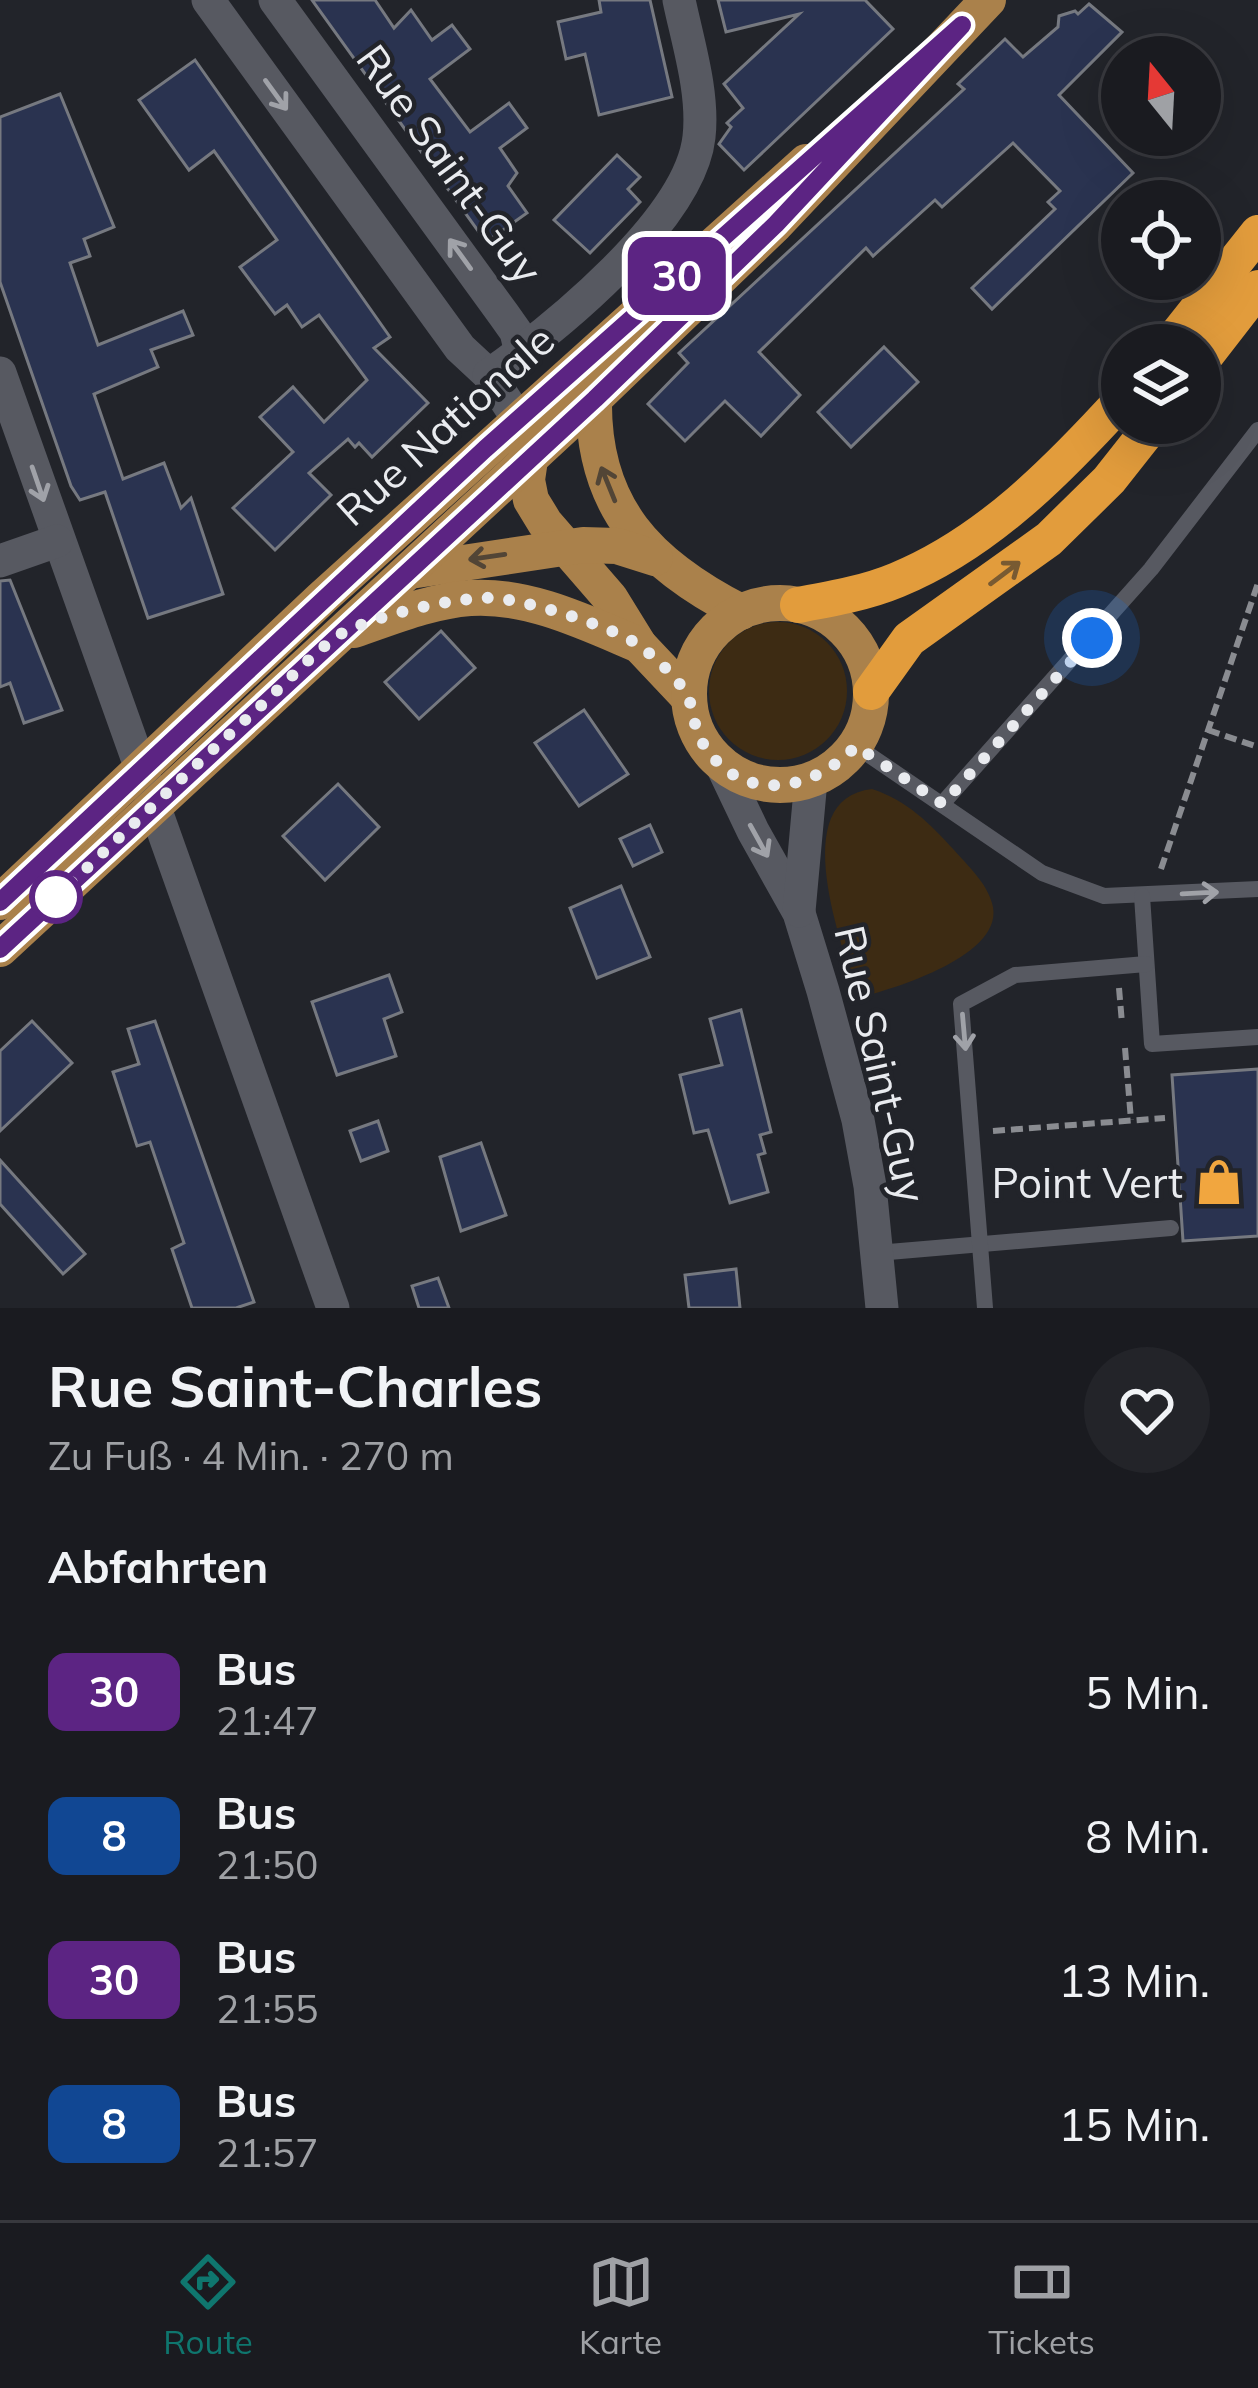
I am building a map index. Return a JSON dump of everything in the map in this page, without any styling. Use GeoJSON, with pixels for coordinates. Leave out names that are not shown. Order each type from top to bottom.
{"type":"FeatureCollection","features":[{"type":"Feature","properties":{"kind":"highway"},"geometry":{"type":"LineString","coordinates":[[1185,324],[1258,232]]}},
{"type":"Feature","properties":{"kind":"highway"},"geometry":{"type":"LineString","coordinates":[[1221,336],[1258,289]]}},
{"type":"Feature","properties":{"kind":"highway"},"geometry":{"type":"LineString","coordinates":[[798,605],[898,580],[957,548],[1022,501],[1101,421]]}},
{"type":"Feature","properties":{"kind":"highway"},"geometry":{"type":"LineString","coordinates":[[871,692],[909,639],[1049,539],[1109,480],[1137,444]]}},
{"type":"Feature","properties":{"kind":"main road","name":"Rue Nationale"},"geometry":{"type":"LineString","coordinates":[[0,902],[518,419],[975,13]]}},
{"type":"Feature","properties":{"kind":"main road","name":"Rue Nationale"},"geometry":{"type":"LineString","coordinates":[[0,949],[595,399],[776,224],[975,13]]}},
{"type":"Feature","properties":{"kind":"main road"},"geometry":{"type":"LineString","coordinates":[[550,390],[529,460],[531,500],[610,598],[639,645],[688,697]]}},
{"type":"Feature","properties":{"kind":"main road"},"geometry":{"type":"LineString","coordinates":[[595,399],[595,439],[608,488],[621,514],[655,558],[697,589],[741,612]]}},
{"type":"Feature","properties":{"kind":"main road"},"geometry":{"type":"LineString","coordinates":[[322,598],[409,571],[566,547],[617,546],[655,558]]}},
{"type":"Feature","properties":{"kind":"main road"},"geometry":{"type":"LineString","coordinates":[[339,635],[446,602],[499,598],[583,621],[639,645]]}},
{"type":"Feature","properties":{"kind":"main road"},"geometry":{"type":"LineString","coordinates":[[798,605],[821,613],[857,646],[871,692],[868,720],[856,746],[836,766],[812,780],[788,786],[765,784],[722,766],[704,746],[692,723],[688,697],[692,671],[702,646],[719,626],[741,612],[759,606],[798,605]]}},
{"type":"Feature","properties":{"kind":"street"},"geometry":{"type":"LineString","coordinates":[[208,0],[460,348],[489,375],[518,419]]}},
{"type":"Feature","properties":{"kind":"street","name":"Rue Saint-Guy"},"geometry":{"type":"LineString","coordinates":[[275,0],[516,332],[521,353],[489,375]]}},
{"type":"Feature","properties":{"kind":"street"},"geometry":{"type":"LineString","coordinates":[[521,353],[574,308],[660,221],[684,183],[700,138],[679,0]]}},
{"type":"Feature","properties":{"kind":"street"},"geometry":{"type":"LineString","coordinates":[[0,374],[333,1308]]}},
{"type":"Feature","properties":{"kind":"street"},"geometry":{"type":"LineString","coordinates":[[0,561],[57,541]]}},
{"type":"Feature","properties":{"kind":"street","name":"Rue Saint-Guy"},"geometry":{"type":"LineString","coordinates":[[722,766],[800,913],[858,1120],[882,1308]]}},
{"type":"Feature","properties":{"kind":"street","name":"Rue Saint-Guy"},"geometry":{"type":"LineString","coordinates":[[800,913],[812,780]]}},
{"type":"Feature","properties":{"kind":"lane"},"geometry":{"type":"LineString","coordinates":[[943,804],[1150,569],[1258,430]]}},
{"type":"Feature","properties":{"kind":"lane"},"geometry":{"type":"LineString","coordinates":[[856,746],[1042,873],[1104,896],[1258,889]]}},
{"type":"Feature","properties":{"kind":"lane"},"geometry":{"type":"LineString","coordinates":[[1150,896],[1146,964],[1151,1044],[1258,1037]]}},
{"type":"Feature","properties":{"kind":"lane"},"geometry":{"type":"LineString","coordinates":[[985,1308],[962,1004],[1015,975],[1146,964]]}},
{"type":"Feature","properties":{"kind":"lane"},"geometry":{"type":"LineString","coordinates":[[877,1253],[1171,1228]]}},
{"type":"Feature","properties":{"kind":"path"},"geometry":{"type":"LineString","coordinates":[[1150,896],[1258,583]]}},
{"type":"Feature","properties":{"kind":"path"},"geometry":{"type":"LineString","coordinates":[[1208,730],[1258,747]]}},
{"type":"Feature","properties":{"kind":"path"},"geometry":{"type":"LineString","coordinates":[[1102,982],[1119,982],[1131,1120]]}},
{"type":"Feature","properties":{"kind":"path"},"geometry":{"type":"LineString","coordinates":[[972,1133],[1165,1118]]}},
{"type":"Feature","properties":{"kind":"shaded area"},"geometry":{"type":"Polygon","coordinates":[[[778,622],[804,627],[827,642],[842,665],[847,691],[842,717],[827,740],[804,755],[778,760],[752,755],[729,740],[714,717],[709,691],[714,665],[729,642],[752,627],[778,622]]]}},
{"type":"Feature","properties":{"kind":"shaded area"},"geometry":{"type":"Polygon","coordinates":[[[872,789],[917,814],[965,862],[989,895],[992,922],[983,939],[944,967],[858,998],[833,912],[825,846],[831,819],[846,799],[872,789]]]}},
{"type":"Feature","properties":{"kind":"building"},"geometry":{"type":"Polygon","coordinates":[[[312,0],[375,0],[394,28],[411,10],[432,40],[452,25],[470,49],[430,79],[470,132],[509,103],[527,128],[500,148],[517,173],[508,186],[527,213],[486,242],[312,0]]]}},
{"type":"Feature","properties":{"kind":"building"},"geometry":{"type":"Polygon","coordinates":[[[599,0],[650,0],[672,97],[599,115],[585,54],[566,59],[558,22],[601,12],[599,0]]]}},
{"type":"Feature","properties":{"kind":"building"},"geometry":{"type":"Polygon","coordinates":[[[718,0],[865,0],[893,29],[744,170],[719,144],[731,127],[727,123],[743,108],[724,84],[799,14],[726,32],[718,0]]]}},
{"type":"Feature","properties":{"kind":"building"},"geometry":{"type":"Polygon","coordinates":[[[1089,4],[1122,32],[1101,36],[1101,53],[1059,95],[1101,139],[1101,156],[1117,156],[1133,173],[1126,180],[1101,180],[1101,204],[992,309],[972,288],[1055,209],[1048,202],[1060,191],[1013,143],[942,207],[935,200],[873,256],[866,248],[759,352],[800,395],[761,436],[725,401],[685,441],[648,404],[688,363],[679,353],[964,89],[958,84],[1005,39],[1023,57],[1058,27],[1059,16],[1078,14],[1089,4]]]}},
{"type":"Feature","properties":{"kind":"building"},"geometry":{"type":"Polygon","coordinates":[[[195,60],[390,337],[374,348],[428,403],[372,457],[348,439],[309,473],[331,495],[275,550],[233,508],[293,452],[260,417],[293,387],[324,422],[367,380],[319,315],[302,327],[287,305],[275,314],[240,267],[277,240],[214,151],[189,170],[139,100],[195,60]]]}},
{"type":"Feature","properties":{"kind":"building"},"geometry":{"type":"Polygon","coordinates":[[[60,94],[114,227],[84,239],[90,256],[70,263],[98,345],[183,311],[193,335],[151,350],[158,367],[94,394],[123,479],[164,463],[181,508],[191,498],[223,594],[148,618],[105,492],[80,500],[71,486],[0,282],[0,117],[60,94]]]}},
{"type":"Feature","properties":{"kind":"building"},"geometry":{"type":"Polygon","coordinates":[[[617,155],[640,177],[628,189],[640,202],[590,253],[554,220],[617,155]]]}},
{"type":"Feature","properties":{"kind":"building"},"geometry":{"type":"Polygon","coordinates":[[[884,347],[918,382],[851,447],[818,412],[884,347]]]}},
{"type":"Feature","properties":{"kind":"building"},"geometry":{"type":"Polygon","coordinates":[[[10,580],[62,710],[24,723],[10,683],[0,687],[0,581],[10,580]]]}},
{"type":"Feature","properties":{"kind":"building"},"geometry":{"type":"Polygon","coordinates":[[[441,631],[475,668],[419,719],[385,682],[441,631]]]}},
{"type":"Feature","properties":{"kind":"building"},"geometry":{"type":"Polygon","coordinates":[[[584,710],[628,774],[579,806],[535,743],[584,710]]]}},
{"type":"Feature","properties":{"kind":"building"},"geometry":{"type":"Polygon","coordinates":[[[338,784],[379,827],[325,880],[283,836],[338,784]]]}},
{"type":"Feature","properties":{"kind":"building"},"geometry":{"type":"Polygon","coordinates":[[[650,825],[662,852],[633,866],[620,839],[650,825]]]}},
{"type":"Feature","properties":{"kind":"building"},"geometry":{"type":"Polygon","coordinates":[[[621,886],[650,957],[597,978],[570,908],[621,886]]]}},
{"type":"Feature","properties":{"kind":"building"},"geometry":{"type":"Polygon","coordinates":[[[389,975],[402,1012],[384,1019],[396,1056],[337,1075],[312,1002],[389,975]]]}},
{"type":"Feature","properties":{"kind":"building"},"geometry":{"type":"Polygon","coordinates":[[[741,1010],[771,1132],[760,1135],[765,1153],[758,1155],[768,1192],[730,1203],[708,1130],[694,1133],[680,1075],[722,1065],[710,1019],[741,1010]]]}},
{"type":"Feature","properties":{"kind":"building"},"geometry":{"type":"Polygon","coordinates":[[[32,1021],[72,1063],[0,1131],[0,1051],[32,1021]]]}},
{"type":"Feature","properties":{"kind":"building"},"geometry":{"type":"Polygon","coordinates":[[[155,1021],[254,1302],[236,1308],[192,1308],[172,1249],[184,1243],[150,1142],[137,1146],[113,1072],[139,1064],[128,1029],[155,1021]]]}},
{"type":"Feature","properties":{"kind":"building","name":"Point Vert"},"geometry":{"type":"Polygon","coordinates":[[[1258,1069],[1258,1236],[1183,1241],[1172,1075],[1258,1069]]]}},
{"type":"Feature","properties":{"kind":"building"},"geometry":{"type":"Polygon","coordinates":[[[378,1121],[388,1151],[361,1161],[350,1131],[378,1121]]]}},
{"type":"Feature","properties":{"kind":"building"},"geometry":{"type":"Polygon","coordinates":[[[481,1143],[506,1215],[461,1231],[440,1157],[481,1143]]]}},
{"type":"Feature","properties":{"kind":"building"},"geometry":{"type":"Polygon","coordinates":[[[0,1160],[85,1254],[63,1274],[0,1204],[0,1160]]]}},
{"type":"Feature","properties":{"kind":"building"},"geometry":{"type":"Polygon","coordinates":[[[736,1269],[740,1308],[689,1308],[685,1275],[736,1269]]]}},
{"type":"Feature","properties":{"kind":"building"},"geometry":{"type":"Polygon","coordinates":[[[438,1278],[449,1308],[419,1308],[412,1286],[438,1278]]]}},
{"type":"Feature","properties":{"kind":"bus line","name":"30"},"geometry":{"type":"LineString","coordinates":[[0,902],[485,449],[962,25],[776,224],[595,399],[0,949]]}},
{"type":"Feature","properties":{"kind":"place","name":"Point Vert"},"geometry":{"type":"Point","coordinates":[1219,1182]}},
{"type":"Feature","properties":{"kind":"route"},"geometry":{"type":"LineString","coordinates":[[56,897],[339,635],[413,610],[472,598],[499,598],[583,621],[639,645],[667,672],[688,697],[692,723],[704,746],[722,766],[742,778],[788,786],[812,780],[856,746],[943,804],[1092,638]]}}]}
